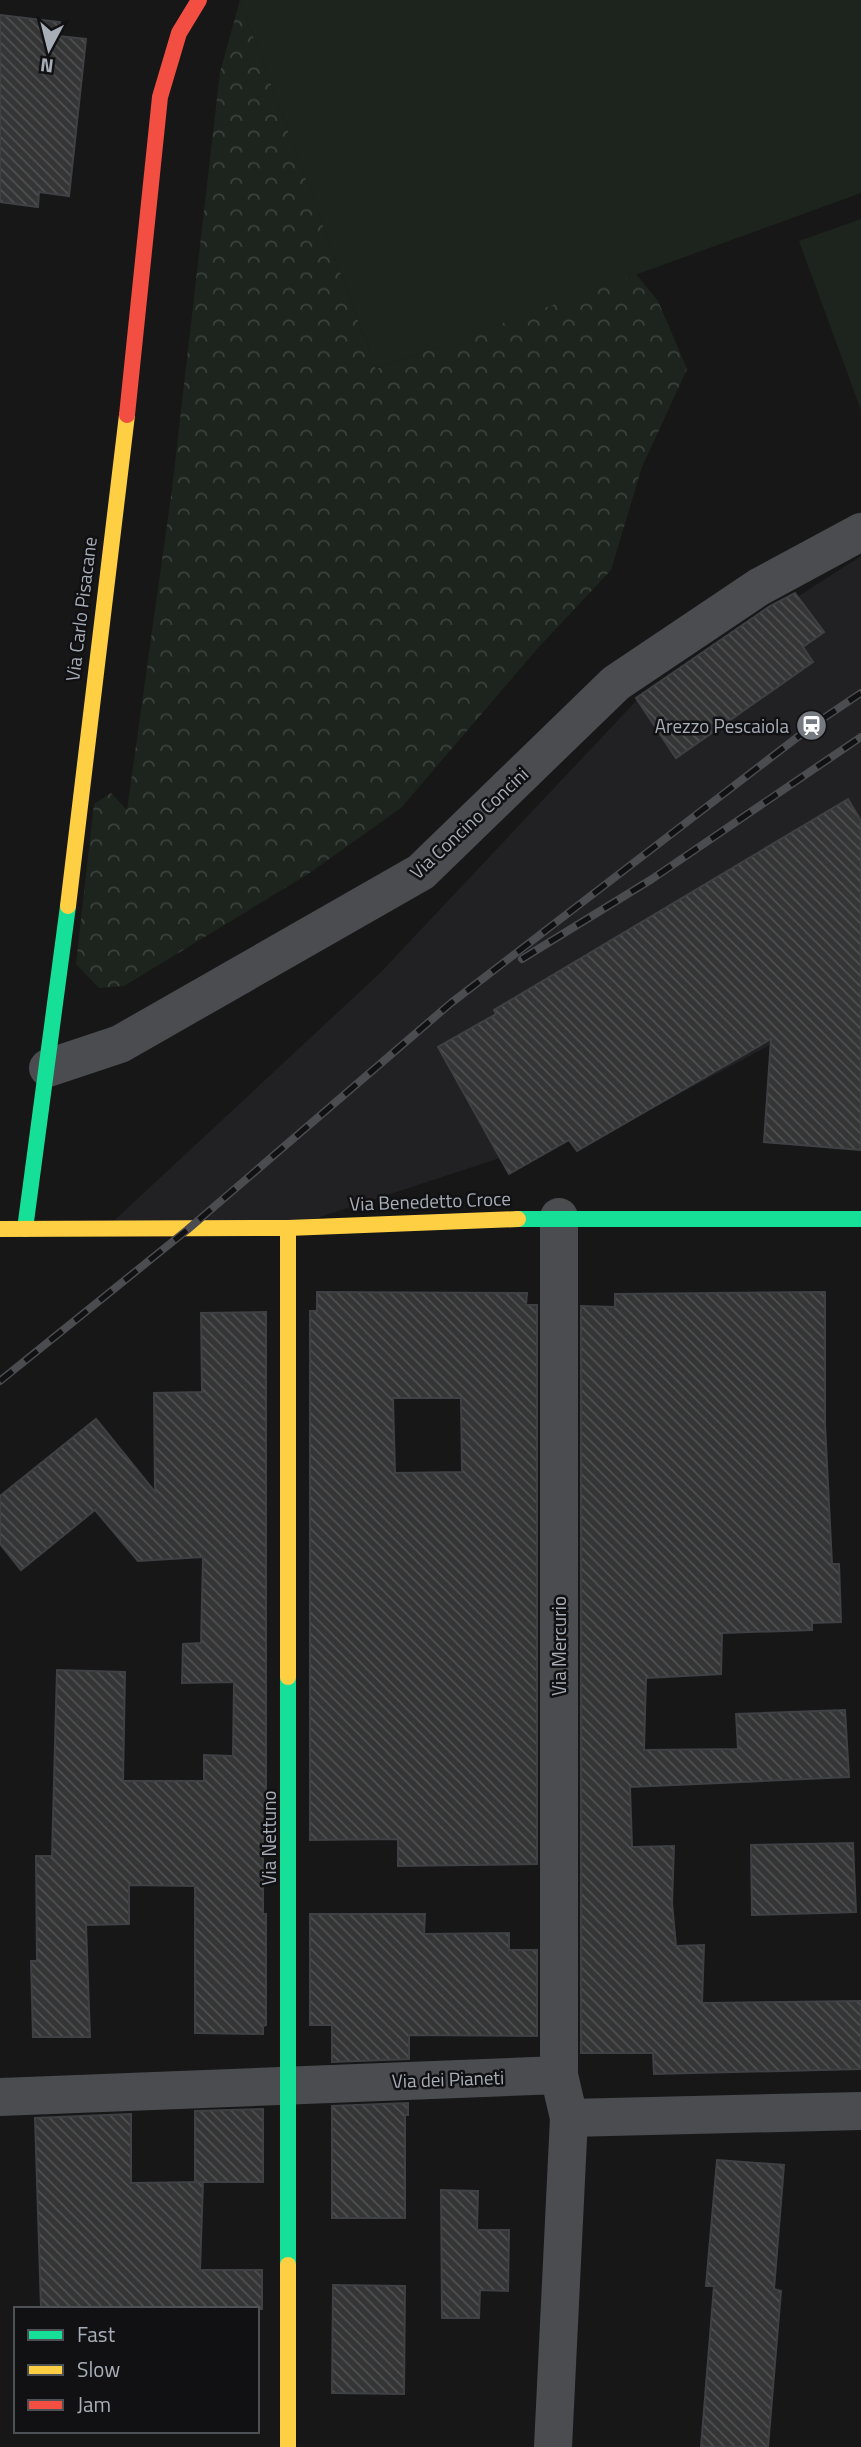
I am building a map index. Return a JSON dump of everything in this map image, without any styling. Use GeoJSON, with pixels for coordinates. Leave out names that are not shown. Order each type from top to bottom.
{"type":"FeatureCollection","features":[{"type":"Feature","properties":{"kind":"street","name":"Via Carlo Pisacane"},"geometry":{"type":"LineString","coordinates":[[25,1229],[48,1068],[134,357],[160,97],[179,33],[199,0]]}},
{"type":"Feature","properties":{"kind":"street","name":"Via Concino Concini"},"geometry":{"type":"LineString","coordinates":[[48,1068],[120,1044],[421,872],[616,683],[759,587],[861,532]]}},
{"type":"Feature","properties":{"kind":"street","name":"Via Benedetto Croce"},"geometry":{"type":"LineString","coordinates":[[0,1229],[288,1228],[559,1217],[861,1219]]}},
{"type":"Feature","properties":{"kind":"street","name":"Via Mercurio"},"geometry":{"type":"LineString","coordinates":[[559,1217],[559,2075]]}},
{"type":"Feature","properties":{"kind":"street","name":"Via Nettuno"},"geometry":{"type":"LineString","coordinates":[[288,1228],[288,2447]]}},
{"type":"Feature","properties":{"kind":"street","name":"Via dei Pianeti"},"geometry":{"type":"LineString","coordinates":[[0,2097],[559,2075]]}},
{"type":"Feature","properties":{"kind":"street"},"geometry":{"type":"LineString","coordinates":[[553,2447],[569,2118],[559,2075]]}},
{"type":"Feature","properties":{"kind":"street"},"geometry":{"type":"LineString","coordinates":[[569,2118],[861,2111]]}},
{"type":"Feature","properties":{"kind":"shaded area"},"geometry":{"type":"Polygon","coordinates":[[[861,556],[861,996],[655,1107],[308,1221],[105,1229],[381,972],[636,701],[861,556]]]}},
{"type":"Feature","properties":{"kind":"green space"},"geometry":{"type":"Polygon","coordinates":[[[240,0],[376,369],[636,274],[658,301],[687,369],[642,467],[611,570],[537,649],[401,808],[308,874],[124,986],[99,988],[76,964],[94,804],[111,793],[127,810],[172,489],[220,72],[240,0]]]}},
{"type":"Feature","properties":{"kind":"green space"},"geometry":{"type":"Polygon","coordinates":[[[240,0],[861,0],[861,193],[376,369],[240,0]]]}},
{"type":"Feature","properties":{"kind":"green space"},"geometry":{"type":"Polygon","coordinates":[[[861,219],[861,410],[799,241],[861,219]]]}},
{"type":"Feature","properties":{"kind":"building"},"geometry":{"type":"Polygon","coordinates":[[[0,15],[60,22],[58,36],[86,39],[69,196],[39,192],[38,207],[0,202],[0,15]]]}},
{"type":"Feature","properties":{"kind":"building"},"geometry":{"type":"Polygon","coordinates":[[[795,593],[824,632],[803,647],[813,662],[676,758],[636,698],[770,606],[795,593]]]}},
{"type":"Feature","properties":{"kind":"building"},"geometry":{"type":"Polygon","coordinates":[[[848,799],[861,821],[861,1150],[764,1142],[771,1039],[577,1151],[569,1140],[509,1174],[438,1047],[496,1014],[494,1010],[848,799]]]}},
{"type":"Feature","properties":{"kind":"building"},"geometry":{"type":"Polygon","coordinates":[[[317,1292],[527,1293],[526,1305],[537,1305],[537,1864],[398,1866],[398,1839],[310,1840],[310,1311],[317,1311],[317,1292]],[[393,1398],[395,1473],[462,1472],[461,1398],[393,1398]]]}},
{"type":"Feature","properties":{"kind":"building"},"geometry":{"type":"Polygon","coordinates":[[[825,1292],[825,1424],[832,1564],[839,1564],[841,1622],[812,1623],[812,1630],[722,1633],[721,1674],[646,1678],[644,1750],[738,1749],[736,1714],[845,1710],[849,1777],[630,1787],[632,1847],[674,1846],[672,1903],[676,1946],[704,1945],[702,2003],[861,2001],[861,2069],[654,2074],[653,2053],[581,2053],[581,1306],[615,1307],[615,1294],[825,1292]]]}},
{"type":"Feature","properties":{"kind":"building"},"geometry":{"type":"Polygon","coordinates":[[[266,1312],[266,1840],[263,1841],[263,1914],[266,1914],[266,2025],[263,2026],[263,2034],[195,2033],[195,1886],[129,1885],[129,1924],[86,1925],[90,2037],[33,2037],[31,1961],[37,1961],[36,1856],[52,1856],[57,1670],[125,1672],[123,1781],[204,1781],[204,1755],[233,1756],[234,1682],[182,1683],[183,1644],[201,1643],[203,1557],[138,1561],[95,1510],[21,1570],[0,1544],[0,1496],[96,1419],[155,1492],[154,1393],[202,1392],[201,1313],[266,1312]]]}},
{"type":"Feature","properties":{"kind":"building"},"geometry":{"type":"Polygon","coordinates":[[[853,1843],[856,1912],[752,1915],[751,1845],[853,1843]]]}},
{"type":"Feature","properties":{"kind":"building"},"geometry":{"type":"Polygon","coordinates":[[[310,1914],[425,1914],[424,1934],[509,1933],[509,1950],[537,1950],[537,2036],[409,2035],[409,2059],[332,2062],[332,2025],[310,2025],[310,1914]]]}},
{"type":"Feature","properties":{"kind":"building"},"geometry":{"type":"Polygon","coordinates":[[[408,2103],[408,2115],[405,2115],[405,2218],[332,2218],[332,2106],[408,2103]]]}},
{"type":"Feature","properties":{"kind":"building"},"geometry":{"type":"Polygon","coordinates":[[[263,2109],[263,2182],[195,2182],[195,2111],[263,2109]]]}},
{"type":"Feature","properties":{"kind":"building"},"geometry":{"type":"Polygon","coordinates":[[[131,2114],[131,2183],[203,2182],[200,2270],[262,2270],[262,2309],[41,2307],[35,2118],[131,2114]]]}},
{"type":"Feature","properties":{"kind":"building"},"geometry":{"type":"Polygon","coordinates":[[[717,2160],[784,2165],[774,2289],[781,2291],[768,2447],[701,2447],[714,2286],[706,2286],[717,2160]]]}},
{"type":"Feature","properties":{"kind":"building"},"geometry":{"type":"Polygon","coordinates":[[[441,2190],[478,2191],[477,2230],[509,2230],[508,2291],[480,2290],[479,2318],[442,2318],[441,2190]]]}},
{"type":"Feature","properties":{"kind":"building"},"geometry":{"type":"Polygon","coordinates":[[[333,2285],[405,2286],[404,2394],[332,2393],[333,2285]]]}},
{"type":"Feature","properties":{"kind":"railway"},"geometry":{"type":"LineString","coordinates":[[0,1381],[187,1230],[451,1003],[812,726],[861,693]]}},
{"type":"Feature","properties":{"kind":"railway"},"geometry":{"type":"LineString","coordinates":[[522,959],[652,879],[861,737]]}},
{"type":"Feature","properties":{"kind":"traffic: fast"},"geometry":{"type":"LineString","coordinates":[[25,1229],[68,906]]}},
{"type":"Feature","properties":{"kind":"traffic: fast"},"geometry":{"type":"LineString","coordinates":[[518,1219],[861,1219]]}},
{"type":"Feature","properties":{"kind":"traffic: fast"},"geometry":{"type":"LineString","coordinates":[[288,1677],[288,2265]]}},
{"type":"Feature","properties":{"kind":"traffic: slow"},"geometry":{"type":"LineString","coordinates":[[68,906],[127,415]]}},
{"type":"Feature","properties":{"kind":"traffic: slow"},"geometry":{"type":"LineString","coordinates":[[0,1229],[288,1228],[518,1219]]}},
{"type":"Feature","properties":{"kind":"traffic: slow"},"geometry":{"type":"LineString","coordinates":[[288,1228],[288,1677]]}},
{"type":"Feature","properties":{"kind":"traffic: slow"},"geometry":{"type":"LineString","coordinates":[[288,2265],[288,2447]]}},
{"type":"Feature","properties":{"kind":"traffic: jam"},"geometry":{"type":"LineString","coordinates":[[127,415],[160,97],[179,33],[199,0]]}},
{"type":"Feature","properties":{"kind":"place","name":"Arezzo Pescaiola"},"geometry":{"type":"Point","coordinates":[812,726]}}]}
